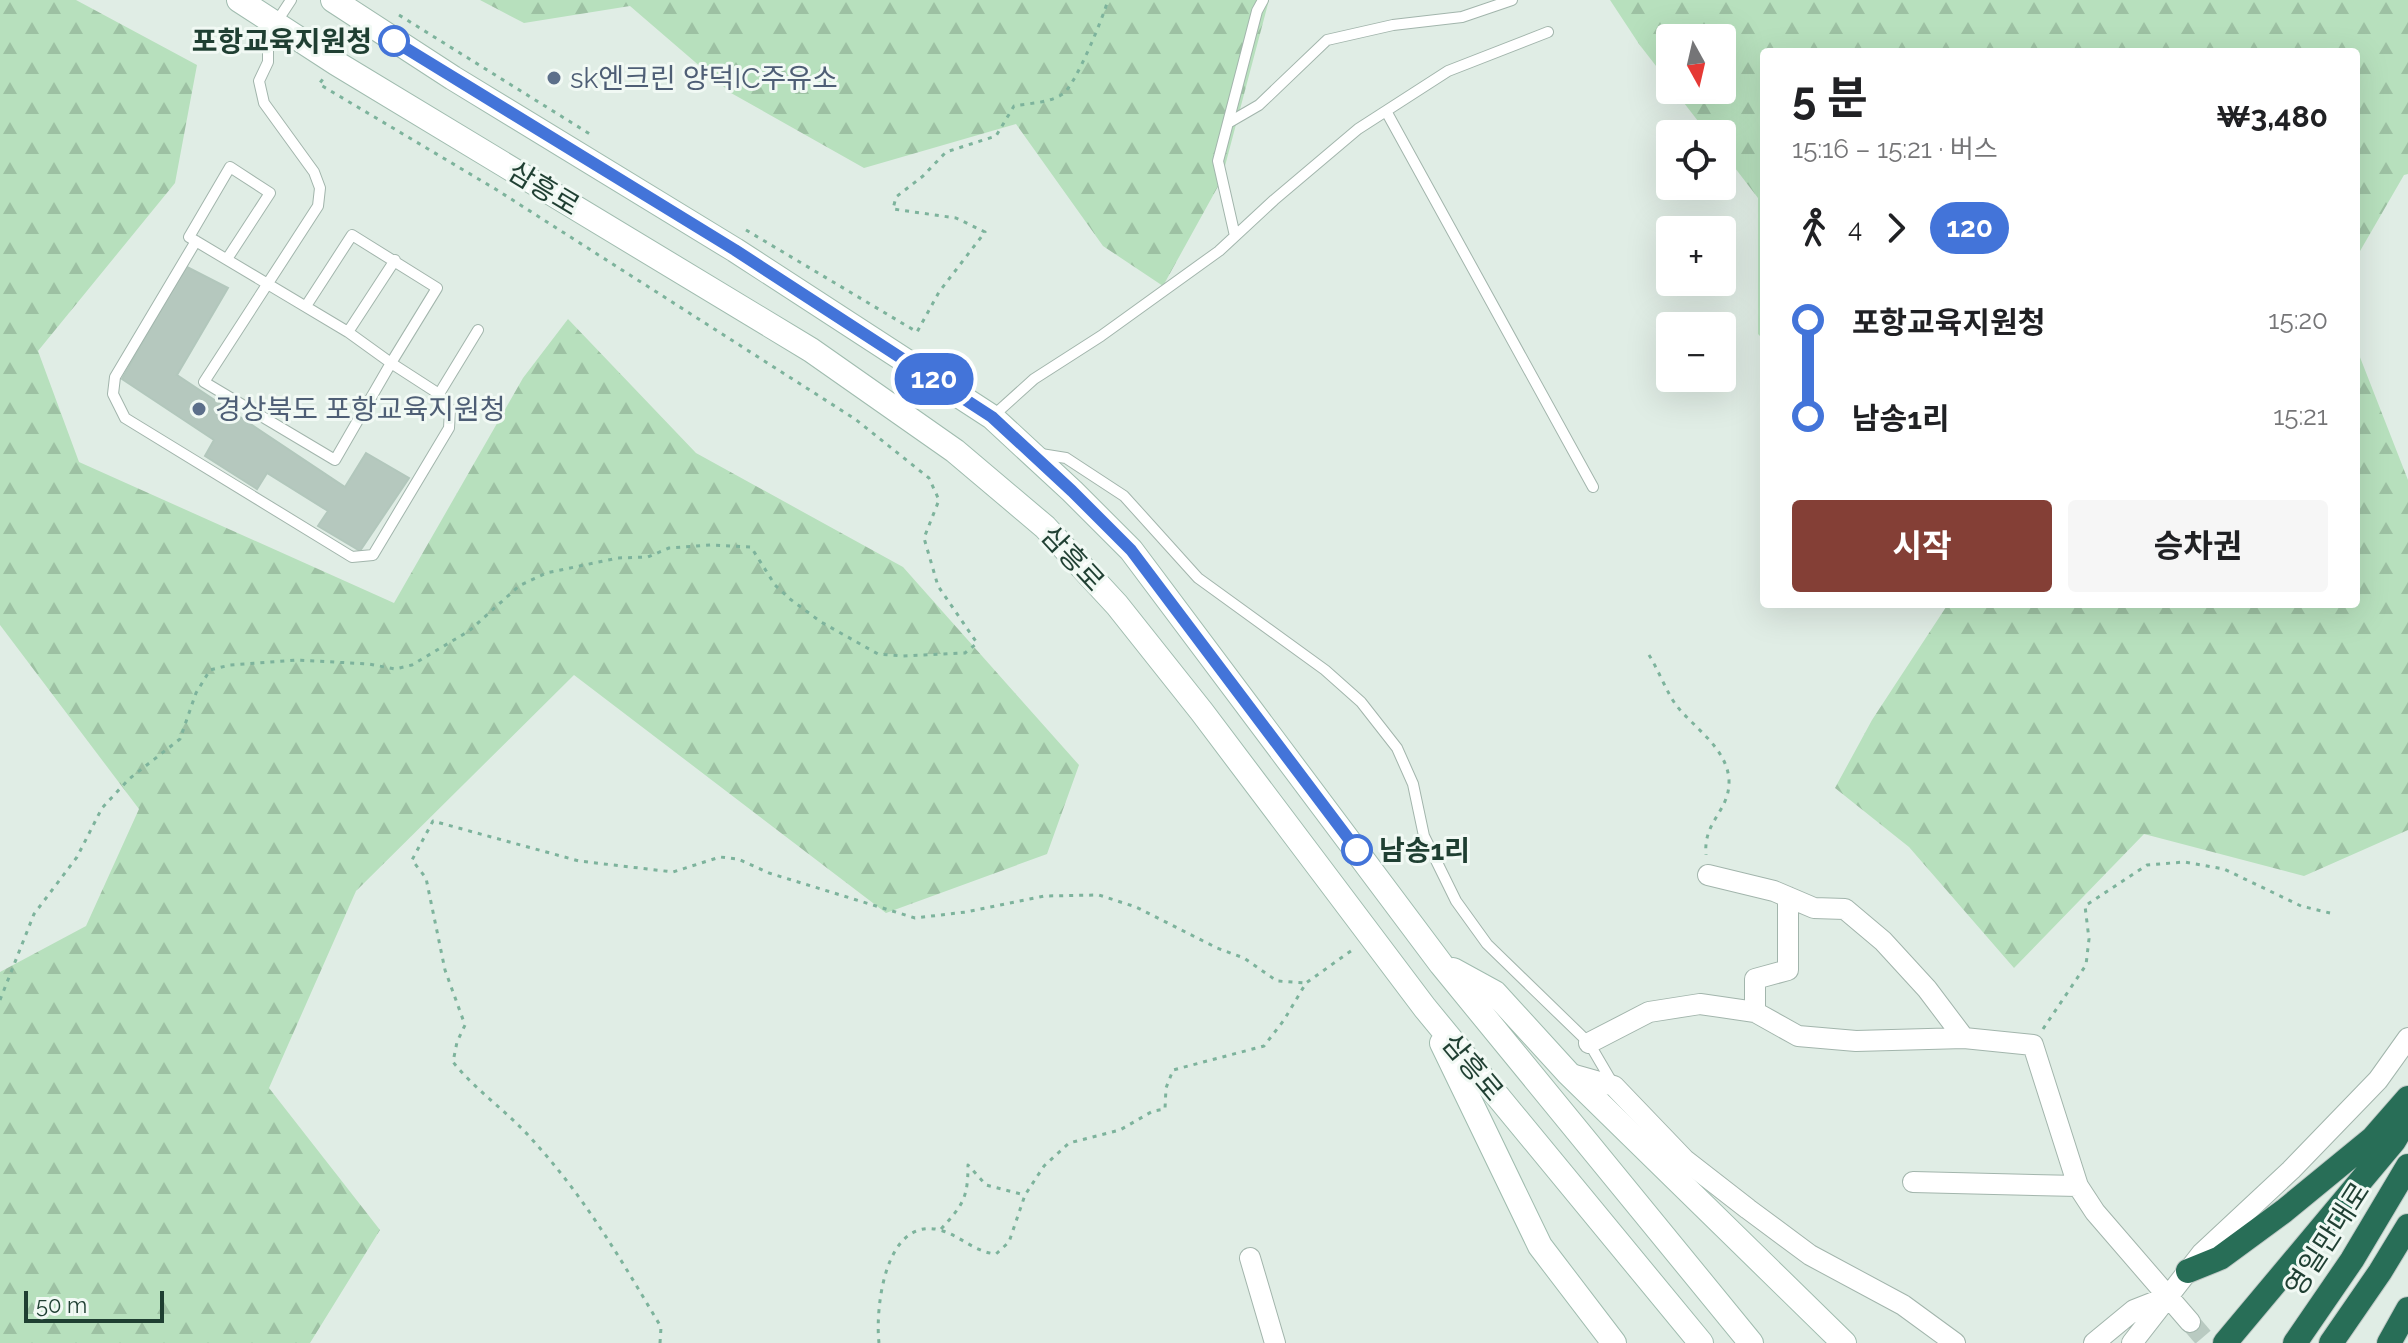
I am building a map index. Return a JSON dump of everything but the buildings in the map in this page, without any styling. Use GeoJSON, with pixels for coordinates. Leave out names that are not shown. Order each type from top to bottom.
{"type":"FeatureCollection","features":[{"type":"Feature","properties":{"kind":"highway"},"geometry":{"type":"LineString","coordinates":[[2188,1271],[2220,1258],[2284,1211],[2373,1138],[2408,1098]]}},
{"type":"Feature","properties":{"kind":"highway"},"geometry":{"type":"LineString","coordinates":[[2225,1343],[2394,1141],[2408,1118]]}},
{"type":"Feature","properties":{"kind":"highway","name":"영일만대로"},"geometry":{"type":"LineString","coordinates":[[2295,1343],[2352,1260],[2408,1166]]}},
{"type":"Feature","properties":{"kind":"highway"},"geometry":{"type":"LineString","coordinates":[[2331,1343],[2408,1226]]}},
{"type":"Feature","properties":{"kind":"highway"},"geometry":{"type":"LineString","coordinates":[[2389,1343],[2408,1309]]}},
{"type":"Feature","properties":{"kind":"main road","name":"삼흥로"},"geometry":{"type":"LineString","coordinates":[[239,0],[336,63],[811,350],[966,460],[1045,527],[1117,605],[1202,712],[1425,1008],[1701,1343]]}},
{"type":"Feature","properties":{"kind":"main road","name":"삼흥로"},"geometry":{"type":"LineString","coordinates":[[333,0],[453,78],[735,250],[992,417],[1032,453],[1131,550],[1441,964],[1751,1343]]}},
{"type":"Feature","properties":{"kind":"main road"},"geometry":{"type":"LineString","coordinates":[[1441,964],[1495,993],[1568,1073],[1844,1343]]}},
{"type":"Feature","properties":{"kind":"main road"},"geometry":{"type":"LineString","coordinates":[[1425,1008],[1540,1246],[1614,1343]]}},
{"type":"Feature","properties":{"kind":"street"},"geometry":{"type":"LineString","coordinates":[[1708,875],[1788,897],[1814,908],[1845,909],[1883,941],[1919,979],[1964,1038]]}},
{"type":"Feature","properties":{"kind":"street"},"geometry":{"type":"LineString","coordinates":[[1755,1012],[1755,979],[1788,970],[1788,897]]}},
{"type":"Feature","properties":{"kind":"street"},"geometry":{"type":"LineString","coordinates":[[1589,1043],[1649,1012],[1700,1004],[1755,1012],[1798,1036],[1856,1041],[1964,1038],[2033,1045],[2078,1186],[2095,1212],[2190,1322]]}},
{"type":"Feature","properties":{"kind":"street"},"geometry":{"type":"LineString","coordinates":[[2132,1343],[2202,1253],[2291,1170],[2378,1080],[2408,1038]]}},
{"type":"Feature","properties":{"kind":"street"},"geometry":{"type":"LineString","coordinates":[[1568,1073],[1614,1086],[1685,1160],[1748,1209],[1810,1255],[1903,1305],[1955,1343]]}},
{"type":"Feature","properties":{"kind":"street"},"geometry":{"type":"LineString","coordinates":[[1913,1182],[2078,1186]]}},
{"type":"Feature","properties":{"kind":"street"},"geometry":{"type":"LineString","coordinates":[[1250,1258],[1275,1343]]}},
{"type":"Feature","properties":{"kind":"street"},"geometry":{"type":"LineString","coordinates":[[2094,1343],[2134,1310],[2167,1297]]}},
{"type":"Feature","properties":{"kind":"lane"},"geometry":{"type":"LineString","coordinates":[[291,0],[268,35],[268,62],[259,81],[264,103],[314,172],[320,188],[318,206],[204,382],[335,460],[437,288],[352,235],[306,306]]}},
{"type":"Feature","properties":{"kind":"lane"},"geometry":{"type":"LineString","coordinates":[[1235,236],[1218,161],[1257,11],[1263,0]]}},
{"type":"Feature","properties":{"kind":"lane"},"geometry":{"type":"LineString","coordinates":[[1228,123],[1259,105],[1327,40],[1393,25],[1462,17],[1512,0]]}},
{"type":"Feature","properties":{"kind":"lane"},"geometry":{"type":"LineString","coordinates":[[992,417],[1034,379],[1101,336],[1219,251],[1358,129],[1448,71],[1548,32]]}},
{"type":"Feature","properties":{"kind":"lane"},"geometry":{"type":"LineString","coordinates":[[1386,111],[1593,487]]}},
{"type":"Feature","properties":{"kind":"lane"},"geometry":{"type":"LineString","coordinates":[[196,241],[115,377],[113,394],[125,418],[352,557],[373,555],[440,446],[449,428],[450,410],[439,394],[348,332],[306,306],[269,285],[227,259],[196,241],[189,237],[230,167],[270,193],[227,259]]}},
{"type":"Feature","properties":{"kind":"lane"},"geometry":{"type":"LineString","coordinates":[[348,332],[395,260]]}},
{"type":"Feature","properties":{"kind":"lane"},"geometry":{"type":"LineString","coordinates":[[439,394],[478,330]]}},
{"type":"Feature","properties":{"kind":"lane"},"geometry":{"type":"LineString","coordinates":[[1032,453],[1066,458],[1124,496],[1198,578],[1325,670],[1361,702],[1397,748],[1413,784],[1424,836],[1456,901],[1487,944],[1589,1043],[1614,1086]]}},
{"type":"Feature","properties":{"kind":"path"},"geometry":{"type":"LineString","coordinates":[[744,228],[917,332],[939,292],[985,232],[956,218],[893,209],[896,197],[923,176],[946,152],[996,136],[1014,106],[1054,98],[1066,91],[1103,18],[1108,0]]}},
{"type":"Feature","properties":{"kind":"path"},"geometry":{"type":"LineString","coordinates":[[388,8],[598,139]]}},
{"type":"Feature","properties":{"kind":"path"},"geometry":{"type":"LineString","coordinates":[[0,1000],[34,914],[77,857],[102,808],[129,779],[180,739],[196,693],[210,670],[230,665],[297,660],[369,664],[395,669],[412,665],[469,631],[519,586],[546,573],[618,558],[648,557],[669,548],[711,545],[751,547],[775,585],[790,599],[821,622],[878,654],[965,653],[977,643],[938,586],[924,538],[939,500],[929,478],[855,419],[765,359],[623,273],[497,190],[319,84],[327,71]]}},
{"type":"Feature","properties":{"kind":"path"},"geometry":{"type":"LineString","coordinates":[[1649,655],[1674,702],[1721,753],[1729,778],[1726,804],[1713,819],[1705,840],[1708,875]]}},
{"type":"Feature","properties":{"kind":"path"},"geometry":{"type":"LineString","coordinates":[[660,1343],[661,1327],[582,1200],[507,1112],[465,1077],[453,1062],[465,1025],[445,970],[426,878],[412,860],[433,821],[579,861],[673,872],[720,857],[738,859],[769,873],[915,918],[966,912],[1044,896],[1099,895],[1136,907],[1217,948],[1244,958],[1277,981],[1306,983]]}},
{"type":"Feature","properties":{"kind":"path"},"geometry":{"type":"LineString","coordinates":[[2033,1045],[2086,965],[2089,939],[2085,906],[2147,865],[2184,862],[2224,869],[2301,906],[2330,913]]}},
{"type":"Feature","properties":{"kind":"path"},"geometry":{"type":"LineString","coordinates":[[879,1343],[876,1321],[885,1271],[900,1242],[920,1230],[939,1230],[981,1253],[996,1254],[1009,1242],[1025,1195],[1044,1166],[1069,1143],[1120,1130],[1153,1111],[1165,1109],[1166,1088],[1173,1070],[1264,1046],[1306,983],[1371,937]]}},
{"type":"Feature","properties":{"kind":"path"},"geometry":{"type":"LineString","coordinates":[[939,1230],[961,1207],[968,1191],[968,1165],[986,1185],[1025,1195]]}},
{"type":"Feature","properties":{"kind":"green space"},"geometry":{"type":"Polygon","coordinates":[[[0,0],[76,0],[197,65],[175,183],[38,351],[79,462],[394,603],[523,378],[568,319],[696,453],[903,567],[1079,765],[1047,854],[886,913],[574,675],[356,891],[269,1088],[380,1230],[310,1343],[0,1343],[0,972],[86,926],[139,809],[0,625],[0,0]]]}},
{"type":"Feature","properties":{"kind":"green space"},"geometry":{"type":"Polygon","coordinates":[[[480,0],[1269,0],[1221,181],[1163,286],[1103,246],[1016,124],[864,168],[731,93],[630,6],[524,23],[480,0]]]}},
{"type":"Feature","properties":{"kind":"green space"},"geometry":{"type":"Polygon","coordinates":[[[1610,0],[2408,0],[2408,174],[2404,175],[2360,251],[2360,48],[1760,48],[1760,336],[1758,198],[1736,169],[1736,120],[1697,120],[1685,104],[1736,104],[1736,24],[1656,24],[1656,66],[1610,0]]]}},
{"type":"Feature","properties":{"kind":"green space"},"geometry":{"type":"Polygon","coordinates":[[[2360,357],[2408,480],[2408,830],[2304,876],[2144,834],[2014,968],[1909,847],[1835,788],[1872,720],[1945,608],[2360,608],[2360,357]]]}},
{"type":"Feature","properties":{"kind":"tunnel"},"geometry":{"type":"LineString","coordinates":[[2190,1322],[2208,1343]]}},
{"type":"Feature","properties":{"kind":"bus line","name":"120"},"geometry":{"type":"LineString","coordinates":[[394,41],[735,250],[992,417],[1131,550],[1357,850]]}},
{"type":"Feature","properties":{"kind":"place","name":"포항교육지원청"},"geometry":{"type":"Point","coordinates":[394,41]}},
{"type":"Feature","properties":{"kind":"place","name":"sk엔크린 양덕IC주유소"},"geometry":{"type":"Point","coordinates":[554,78]}},
{"type":"Feature","properties":{"kind":"place","name":"경상북도 포항교육지원청"},"geometry":{"type":"Point","coordinates":[199,409]}},
{"type":"Feature","properties":{"kind":"place","name":"남송1리"},"geometry":{"type":"Point","coordinates":[1357,850]}}]}
